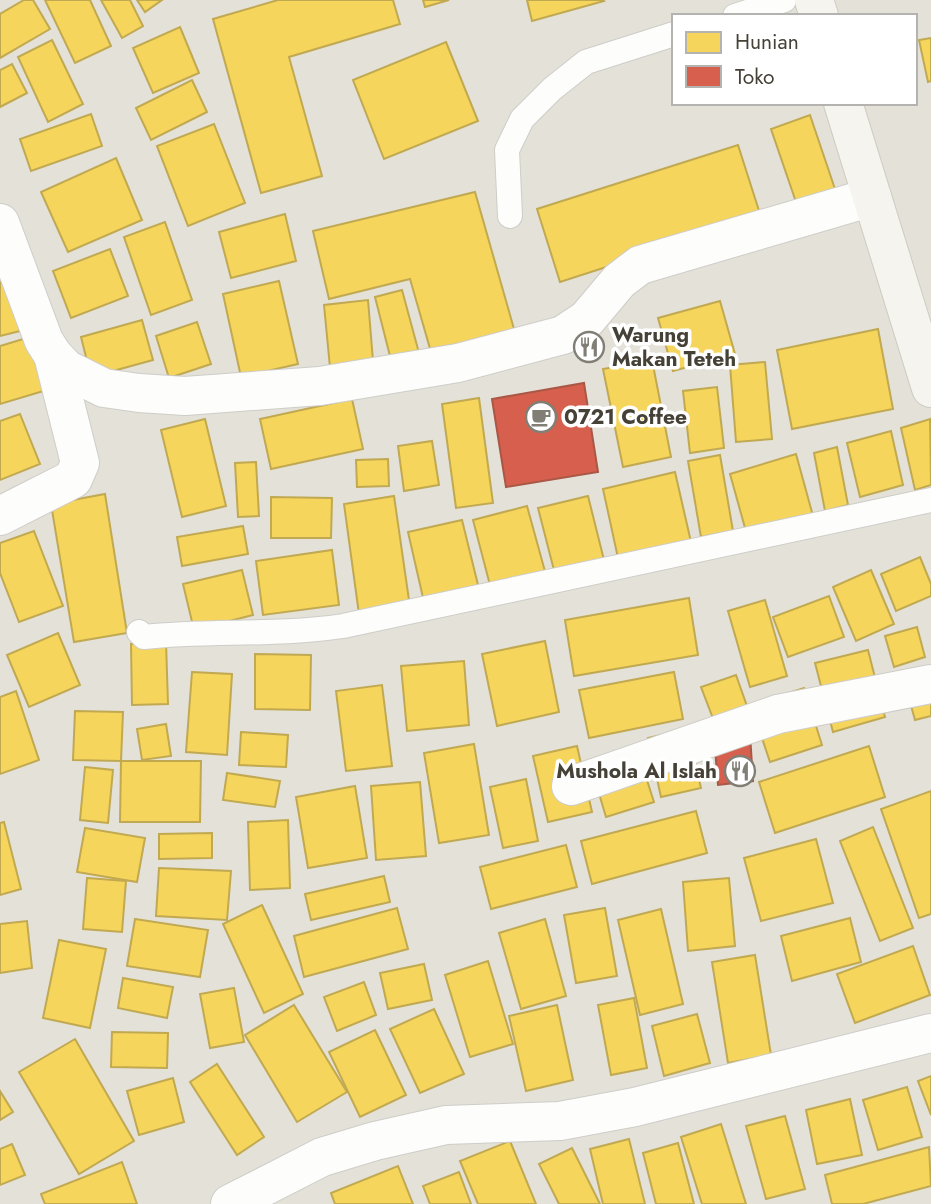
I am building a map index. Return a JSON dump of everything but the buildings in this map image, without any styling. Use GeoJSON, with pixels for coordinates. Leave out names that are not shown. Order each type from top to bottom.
{"type":"FeatureCollection","features":[{"type":"Feature","properties":{"kind":"street"},"geometry":{"type":"LineString","coordinates":[[844,105],[931,388]]}},
{"type":"Feature","properties":{"kind":"street"},"geometry":{"type":"LineString","coordinates":[[0,223],[44,341],[66,369],[104,388],[185,396],[320,386],[458,363],[563,335],[587,319],[618,281],[640,265],[872,197]]}},
{"type":"Feature","properties":{"kind":"street"},"geometry":{"type":"LineString","coordinates":[[0,516],[74,480],[80,463],[53,355]]}},
{"type":"Feature","properties":{"kind":"street"},"geometry":{"type":"LineString","coordinates":[[571,786],[778,714],[931,684]]}},
{"type":"Feature","properties":{"kind":"street"},"geometry":{"type":"LineString","coordinates":[[230,1204],[322,1157],[375,1141],[446,1125],[560,1121],[635,1107],[931,1033]]}},
{"type":"Feature","properties":{"kind":"lane"},"geometry":{"type":"LineString","coordinates":[[750,14],[783,0]]}},
{"type":"Feature","properties":{"kind":"lane"},"geometry":{"type":"LineString","coordinates":[[510,216],[507,150],[522,120],[552,89],[586,62],[672,35]]}},
{"type":"Feature","properties":{"kind":"lane"},"geometry":{"type":"LineString","coordinates":[[139,632],[144,637],[189,632],[253,635],[298,633],[342,626],[931,500]]}},
{"type":"Feature","properties":{"kind":"shaded area"},"geometry":{"type":"Polygon","coordinates":[[[0,0],[931,0],[931,1204],[0,1204],[0,0]]]}},
{"type":"Feature","properties":{"kind":"place","name":"Warung Makan Teteh"},"geometry":{"type":"Point","coordinates":[589,347]}},
{"type":"Feature","properties":{"kind":"place","name":"0721 Coffee"},"geometry":{"type":"Point","coordinates":[541,417]}},
{"type":"Feature","properties":{"kind":"place","name":"Mushola Al Islah"},"geometry":{"type":"Point","coordinates":[740,771]}}]}
